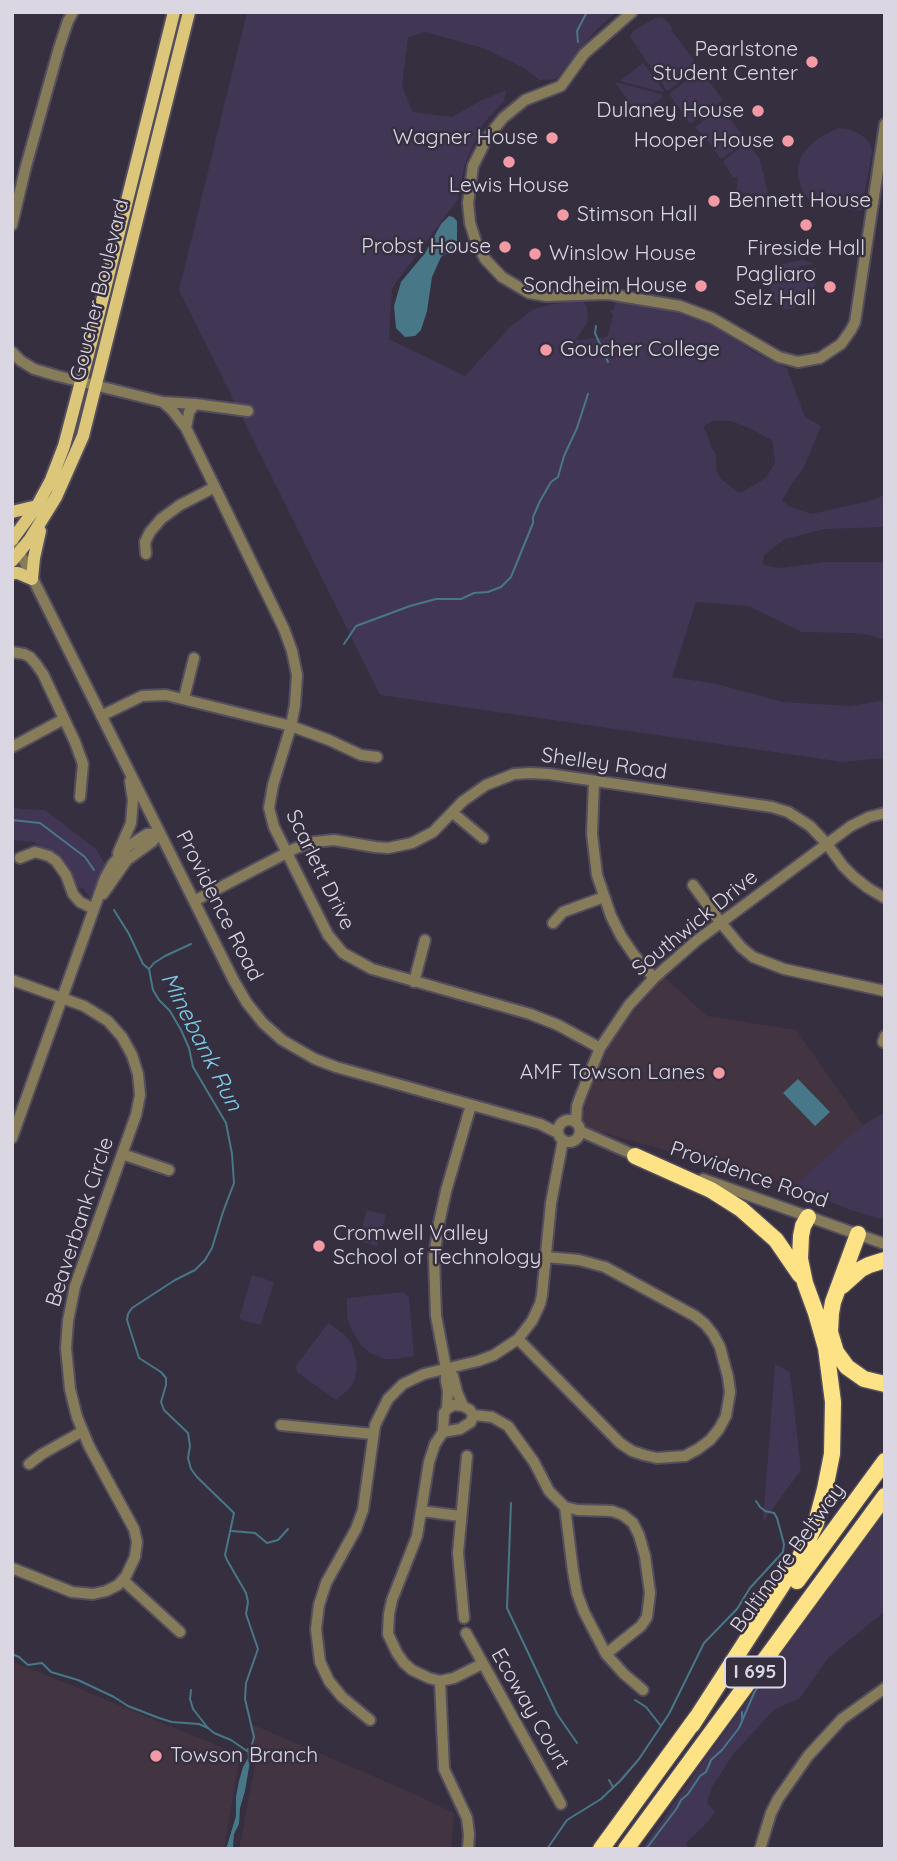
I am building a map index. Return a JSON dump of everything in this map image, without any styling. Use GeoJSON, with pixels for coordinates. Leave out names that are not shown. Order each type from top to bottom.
{"type":"FeatureCollection","features":[{"type":"Feature","properties":{"kind":"highway"},"geometry":{"type":"LineString","coordinates":[[635,1156],[711,1190],[741,1209],[776,1240],[805,1283]]}},
{"type":"Feature","properties":{"kind":"highway"},"geometry":{"type":"LineString","coordinates":[[692,1725],[799,1559],[816,1523],[821,1505],[832,1454],[833,1402],[830,1367],[822,1332],[805,1283],[800,1259],[803,1226],[808,1217]]}},
{"type":"Feature","properties":{"kind":"highway"},"geometry":{"type":"LineString","coordinates":[[858,1234],[831,1312],[832,1339],[836,1352],[854,1373],[885,1384]]}},
{"type":"Feature","properties":{"kind":"highway"},"geometry":{"type":"LineString","coordinates":[[838,1290],[853,1274],[885,1260]]}},
{"type":"Feature","properties":{"kind":"highway","name":"Baltimore Beltway"},"geometry":{"type":"LineString","coordinates":[[601,1849],[885,1461]]}},
{"type":"Feature","properties":{"kind":"highway","name":"Baltimore Beltway"},"geometry":{"type":"LineString","coordinates":[[626,1849],[885,1496]]}},
{"type":"Feature","properties":{"kind":"main road","name":"Goucher Boulevard"},"geometry":{"type":"LineString","coordinates":[[13,538],[37,506],[64,446],[173,12]]}},
{"type":"Feature","properties":{"kind":"main road","name":"Goucher Boulevard"},"geometry":{"type":"LineString","coordinates":[[16,556],[56,497],[83,436],[189,12]]}},
{"type":"Feature","properties":{"kind":"main road"},"geometry":{"type":"LineString","coordinates":[[12,512],[37,506]]}},
{"type":"Feature","properties":{"kind":"main road"},"geometry":{"type":"LineString","coordinates":[[12,573],[32,579],[37,539],[44,517]]}},
{"type":"Feature","properties":{"kind":"street"},"geometry":{"type":"LineString","coordinates":[[12,225],[59,48],[74,12]]}},
{"type":"Feature","properties":{"kind":"street"},"geometry":{"type":"LineString","coordinates":[[632,12],[584,54],[561,86],[526,100],[503,118],[486,138],[473,166],[468,203],[476,242],[490,265],[502,278],[529,293],[547,296],[608,294],[680,306],[712,318],[779,357],[798,362],[820,358],[841,344],[852,330],[855,321],[885,124]]}},
{"type":"Feature","properties":{"kind":"street"},"geometry":{"type":"LineString","coordinates":[[12,352],[34,369],[97,386],[163,402],[248,411]]}},
{"type":"Feature","properties":{"kind":"street","name":"Scarlett Drive"},"geometry":{"type":"LineString","coordinates":[[163,402],[186,428],[284,629],[292,651],[297,689],[291,726],[269,808],[286,853],[335,945],[343,953],[372,969],[530,1014],[558,1025],[600,1048]]}},
{"type":"Feature","properties":{"kind":"street"},"geometry":{"type":"LineString","coordinates":[[186,428],[189,412],[195,404]]}},
{"type":"Feature","properties":{"kind":"street"},"geometry":{"type":"LineString","coordinates":[[146,554],[145,542],[160,519],[215,487]]}},
{"type":"Feature","properties":{"kind":"street","name":"Providence Road"},"geometry":{"type":"LineString","coordinates":[[13,538],[16,556],[32,579],[247,1003],[263,1023],[282,1040],[304,1054],[336,1067],[601,1142],[885,1244]]}},
{"type":"Feature","properties":{"kind":"street"},"geometry":{"type":"LineString","coordinates":[[12,652],[24,654],[36,664],[75,742],[82,761],[80,797]]}},
{"type":"Feature","properties":{"kind":"street"},"geometry":{"type":"LineString","coordinates":[[184,698],[194,658]]}},
{"type":"Feature","properties":{"kind":"street"},"geometry":{"type":"LineString","coordinates":[[101,716],[133,700],[149,695],[166,695],[291,726],[361,755],[377,757]]}},
{"type":"Feature","properties":{"kind":"street"},"geometry":{"type":"LineString","coordinates":[[12,747],[64,719]]}},
{"type":"Feature","properties":{"kind":"street"},"geometry":{"type":"LineString","coordinates":[[12,1138],[105,878],[131,823],[133,800],[127,768]]}},
{"type":"Feature","properties":{"kind":"street","name":"Shelley Road"},"geometry":{"type":"LineString","coordinates":[[194,901],[304,845],[334,840],[375,847],[412,843],[433,832],[468,796],[486,785],[514,774],[549,774],[772,807],[799,818],[810,826],[854,877],[885,898]]}},
{"type":"Feature","properties":{"kind":"street"},"geometry":{"type":"LineString","coordinates":[[594,781],[592,813],[597,875],[621,936],[654,978]]}},
{"type":"Feature","properties":{"kind":"street"},"geometry":{"type":"LineString","coordinates":[[453,813],[483,838]]}},
{"type":"Feature","properties":{"kind":"street","name":"Southwick Drive"},"geometry":{"type":"LineString","coordinates":[[569,1132],[600,1048],[629,1005],[654,978],[696,941],[851,826],[885,813]]}},
{"type":"Feature","properties":{"kind":"street"},"geometry":{"type":"LineString","coordinates":[[112,865],[127,847],[137,840],[147,834],[160,832]]}},
{"type":"Feature","properties":{"kind":"street"},"geometry":{"type":"LineString","coordinates":[[94,909],[118,870],[160,832]]}},
{"type":"Feature","properties":{"kind":"street"},"geometry":{"type":"LineString","coordinates":[[20,858],[35,852],[49,856],[66,875],[73,894],[80,902],[94,909]]}},
{"type":"Feature","properties":{"kind":"street"},"geometry":{"type":"LineString","coordinates":[[693,886],[721,923],[753,957],[784,969],[885,991]]}},
{"type":"Feature","properties":{"kind":"street"},"geometry":{"type":"LineString","coordinates":[[553,923],[563,912],[604,897]]}},
{"type":"Feature","properties":{"kind":"street"},"geometry":{"type":"LineString","coordinates":[[414,982],[425,940]]}},
{"type":"Feature","properties":{"kind":"street","name":"Beaverbank Circle"},"geometry":{"type":"LineString","coordinates":[[12,981],[100,1014],[115,1028],[132,1055],[138,1074],[140,1095],[136,1115],[75,1286],[66,1348],[73,1403],[83,1431],[136,1536],[135,1557],[123,1580]]}},
{"type":"Feature","properties":{"kind":"street"},"geometry":{"type":"LineString","coordinates":[[471,1105],[446,1191],[435,1249],[435,1302],[446,1368],[447,1409],[444,1413],[443,1432],[432,1453],[417,1536],[388,1614],[388,1634],[404,1663],[421,1675],[440,1681],[454,1678],[482,1664]]}},
{"type":"Feature","properties":{"kind":"street"},"geometry":{"type":"LineString","coordinates":[[370,1720],[342,1697],[329,1681],[320,1662],[316,1629],[319,1605],[326,1583],[356,1529],[363,1510],[373,1434],[383,1408],[395,1391],[414,1378],[485,1359],[501,1351],[518,1339],[532,1321],[540,1304],[551,1203],[569,1132]]}},
{"type":"Feature","properties":{"kind":"street"},"geometry":{"type":"LineString","coordinates":[[122,1154],[169,1171]]}},
{"type":"Feature","properties":{"kind":"street"},"geometry":{"type":"LineString","coordinates":[[518,1339],[621,1443],[644,1455],[657,1458],[685,1456],[710,1440],[726,1416],[730,1392],[729,1377],[720,1347],[705,1324],[605,1268],[579,1260],[546,1256]]}},
{"type":"Feature","properties":{"kind":"street"},"geometry":{"type":"LineString","coordinates":[[446,1368],[453,1377],[463,1406]]}},
{"type":"Feature","properties":{"kind":"street"},"geometry":{"type":"LineString","coordinates":[[443,1432],[466,1426],[473,1415],[463,1406],[454,1405],[447,1409]]}},
{"type":"Feature","properties":{"kind":"street"},"geometry":{"type":"LineString","coordinates":[[473,1415],[492,1417],[508,1426],[534,1462],[549,1491],[565,1507],[612,1511],[633,1523],[645,1556],[650,1593],[647,1617],[641,1626],[606,1654]]}},
{"type":"Feature","properties":{"kind":"street"},"geometry":{"type":"LineString","coordinates":[[281,1425],[373,1434]]}},
{"type":"Feature","properties":{"kind":"street"},"geometry":{"type":"LineString","coordinates":[[29,1464],[83,1431]]}},
{"type":"Feature","properties":{"kind":"street"},"geometry":{"type":"LineString","coordinates":[[464,1618],[458,1570],[460,1516],[467,1457]]}},
{"type":"Feature","properties":{"kind":"street"},"geometry":{"type":"LineString","coordinates":[[565,1507],[577,1593],[583,1612],[606,1654],[643,1690]]}},
{"type":"Feature","properties":{"kind":"street"},"geometry":{"type":"LineString","coordinates":[[422,1511],[460,1516]]}},
{"type":"Feature","properties":{"kind":"street"},"geometry":{"type":"LineString","coordinates":[[12,1568],[78,1594],[106,1591],[123,1580],[180,1632]]}},
{"type":"Feature","properties":{"kind":"street","name":"Ecoway Court"},"geometry":{"type":"LineString","coordinates":[[466,1633],[561,1804]]}},
{"type":"Feature","properties":{"kind":"street"},"geometry":{"type":"LineString","coordinates":[[440,1681],[444,1769],[467,1818],[468,1849]]}},
{"type":"Feature","properties":{"kind":"street"},"geometry":{"type":"LineString","coordinates":[[760,1849],[778,1799],[808,1756],[842,1719],[885,1688]]}},
{"type":"Feature","properties":{"kind":"shaded area","name":"Goucher College"},"geometry":{"type":"Polygon","coordinates":[[[247,12],[617,12],[597,29],[556,79],[539,80],[526,69],[483,48],[425,32],[408,37],[402,86],[413,112],[452,117],[506,90],[504,101],[483,124],[465,163],[458,199],[392,288],[389,339],[465,376],[510,327],[534,309],[582,300],[588,316],[587,323],[576,339],[580,341],[606,337],[613,314],[609,311],[613,310],[616,302],[658,307],[704,320],[759,355],[787,368],[805,417],[821,426],[804,467],[782,500],[789,506],[811,514],[885,495],[885,527],[825,529],[785,539],[764,555],[763,565],[781,568],[824,562],[885,562],[885,640],[852,633],[802,632],[748,606],[696,602],[672,677],[717,684],[783,702],[850,706],[885,700],[885,758],[843,762],[380,695],[179,290],[247,12]],[[713,421],[704,426],[704,429],[716,454],[716,469],[720,478],[738,492],[742,492],[766,478],[775,462],[772,440],[731,421],[713,421]]]}},
{"type":"Feature","properties":{"kind":"shaded area"},"geometry":{"type":"Polygon","coordinates":[[[662,17],[699,67],[667,91],[630,37],[633,31],[655,18],[662,17]]]}},
{"type":"Feature","properties":{"kind":"shaded area"},"geometry":{"type":"Polygon","coordinates":[[[643,63],[664,91],[663,92],[620,81],[643,63]]]}},
{"type":"Feature","properties":{"kind":"shaded area"},"geometry":{"type":"Polygon","coordinates":[[[700,70],[723,100],[690,124],[669,94],[700,70]]]}},
{"type":"Feature","properties":{"kind":"shaded area"},"geometry":{"type":"Polygon","coordinates":[[[615,82],[661,94],[663,97],[638,115],[615,82]]]}},
{"type":"Feature","properties":{"kind":"shaded area"},"geometry":{"type":"Polygon","coordinates":[[[724,106],[745,142],[720,158],[695,127],[724,106]]]}},
{"type":"Feature","properties":{"kind":"shaded area"},"geometry":{"type":"Polygon","coordinates":[[[838,128],[858,133],[871,146],[861,211],[809,200],[798,177],[802,154],[817,139],[838,128]]]}},
{"type":"Feature","properties":{"kind":"shaded area"},"geometry":{"type":"Polygon","coordinates":[[[746,143],[760,159],[767,196],[736,192],[738,177],[733,177],[723,163],[746,143]]]}},
{"type":"Feature","properties":{"kind":"shaded area"},"geometry":{"type":"Polygon","coordinates":[[[803,260],[815,264],[800,266],[795,271],[807,276],[810,272],[807,268],[816,268],[815,285],[802,304],[785,309],[771,296],[771,281],[776,269],[782,264],[803,260]]]}},
{"type":"Feature","properties":{"kind":"shaded area"},"geometry":{"type":"Polygon","coordinates":[[[12,807],[45,810],[96,849],[105,864],[90,898],[84,889],[77,887],[67,867],[54,856],[34,842],[12,840],[12,807]]]}},
{"type":"Feature","properties":{"kind":"shaded area"},"geometry":{"type":"Polygon","coordinates":[[[664,977],[707,1016],[796,1030],[863,1125],[793,1186],[579,1126],[590,1091],[612,1040],[664,977]]]}},
{"type":"Feature","properties":{"kind":"shaded area"},"geometry":{"type":"Polygon","coordinates":[[[885,1112],[885,1220],[853,1211],[793,1186],[863,1125],[885,1112]]]}},
{"type":"Feature","properties":{"kind":"shaded area"},"geometry":{"type":"Polygon","coordinates":[[[367,1210],[386,1215],[377,1246],[358,1241],[367,1210]]]}},
{"type":"Feature","properties":{"kind":"shaded area"},"geometry":{"type":"Polygon","coordinates":[[[252,1275],[274,1282],[261,1325],[239,1319],[252,1275]]]}},
{"type":"Feature","properties":{"kind":"shaded area"},"geometry":{"type":"Polygon","coordinates":[[[403,1292],[409,1297],[414,1356],[384,1359],[370,1353],[353,1332],[347,1318],[347,1298],[403,1292]]]}},
{"type":"Feature","properties":{"kind":"shaded area"},"geometry":{"type":"Polygon","coordinates":[[[328,1323],[344,1334],[352,1344],[357,1365],[355,1379],[350,1388],[336,1400],[297,1372],[296,1366],[328,1323]]]}},
{"type":"Feature","properties":{"kind":"shaded area"},"geometry":{"type":"Polygon","coordinates":[[[775,1364],[790,1372],[801,1470],[763,1522],[775,1364]]]}},
{"type":"Feature","properties":{"kind":"shaded area"},"geometry":{"type":"Polygon","coordinates":[[[885,1512],[885,1611],[829,1657],[800,1698],[774,1710],[734,1753],[712,1787],[707,1803],[715,1812],[687,1842],[686,1849],[642,1849],[702,1763],[885,1512]]]}},
{"type":"Feature","properties":{"kind":"shaded area"},"geometry":{"type":"Polygon","coordinates":[[[12,1661],[240,1755],[224,1849],[12,1849],[12,1661]]]}},
{"type":"Feature","properties":{"kind":"shaded area"},"geometry":{"type":"Polygon","coordinates":[[[249,1723],[454,1813],[451,1849],[239,1849],[257,1757],[249,1723]]]}},
{"type":"Feature","properties":{"kind":"water"},"geometry":{"type":"Polygon","coordinates":[[[449,216],[457,221],[457,241],[450,251],[441,257],[432,277],[421,330],[415,336],[405,337],[396,328],[394,306],[401,282],[425,253],[441,224],[449,216]]]}},
{"type":"Feature","properties":{"kind":"water"},"geometry":{"type":"Polygon","coordinates":[[[798,1079],[830,1112],[815,1126],[783,1093],[798,1079]]]}},
{"type":"Feature","properties":{"kind":"water"},"geometry":{"type":"Polygon","coordinates":[[[247,1748],[252,1749],[239,1824],[234,1834],[233,1847],[226,1849],[236,1816],[236,1797],[243,1767],[248,1758],[247,1748]]]}},
{"type":"Feature","properties":{"kind":"waterway"},"geometry":{"type":"LineString","coordinates":[[578,42],[577,31],[587,12]]}},
{"type":"Feature","properties":{"kind":"waterway"},"geometry":{"type":"LineString","coordinates":[[596,326],[595,333],[608,362]]}},
{"type":"Feature","properties":{"kind":"waterway"},"geometry":{"type":"LineString","coordinates":[[344,644],[356,626],[436,599],[461,599],[474,593],[488,592],[501,587],[511,577],[540,501],[551,482],[558,477],[588,394]]}},
{"type":"Feature","properties":{"kind":"waterway","name":"Minebank Run"},"geometry":{"type":"LineString","coordinates":[[12,820],[40,823],[85,857],[94,870]]}},
{"type":"Feature","properties":{"kind":"waterway","name":"Minebank Run"},"geometry":{"type":"LineString","coordinates":[[114,910],[143,964],[149,969],[153,990],[181,1030],[193,1067],[226,1123],[232,1154],[234,1183],[212,1248],[205,1260],[195,1270],[132,1308],[127,1320],[139,1358],[166,1378],[161,1402],[164,1410],[188,1433],[191,1469],[234,1513],[225,1555],[246,1593],[246,1614],[258,1649],[246,1683],[245,1699],[254,1737],[251,1748]]}},
{"type":"Feature","properties":{"kind":"waterway"},"geometry":{"type":"LineString","coordinates":[[150,968],[165,956],[191,944]]}},
{"type":"Feature","properties":{"kind":"waterway"},"geometry":{"type":"LineString","coordinates":[[547,1849],[567,1820],[601,1799],[639,1759],[669,1714],[704,1643],[737,1609],[750,1588],[783,1552],[784,1544],[777,1518],[774,1513],[760,1507],[756,1501]]}},
{"type":"Feature","properties":{"kind":"waterway"},"geometry":{"type":"LineString","coordinates":[[511,1503],[507,1608],[557,1714],[577,1743]]}},
{"type":"Feature","properties":{"kind":"waterway"},"geometry":{"type":"LineString","coordinates":[[232,1531],[255,1533],[267,1543],[278,1540],[288,1529]]}},
{"type":"Feature","properties":{"kind":"waterway"},"geometry":{"type":"LineString","coordinates":[[12,1654],[28,1665],[42,1663],[51,1672],[78,1680],[128,1706],[159,1718],[199,1724],[247,1751]]}},
{"type":"Feature","properties":{"kind":"waterway"},"geometry":{"type":"LineString","coordinates":[[646,1849],[681,1800],[706,1772],[711,1760],[739,1728],[754,1693],[764,1678]]}},
{"type":"Feature","properties":{"kind":"waterway"},"geometry":{"type":"LineString","coordinates":[[191,1690],[193,1709],[208,1728]]}},
{"type":"Feature","properties":{"kind":"waterway"},"geometry":{"type":"LineString","coordinates":[[635,1700],[646,1707],[661,1726]]}},
{"type":"Feature","properties":{"kind":"waterway"},"geometry":{"type":"LineString","coordinates":[[742,1712],[742,1719]]}},
{"type":"Feature","properties":{"kind":"waterway"},"geometry":{"type":"LineString","coordinates":[[609,1780],[613,1787]]}},
{"type":"Feature","properties":{"kind":"place","name":"Pearlstone Student Center"},"geometry":{"type":"Point","coordinates":[812,62]}},
{"type":"Feature","properties":{"kind":"place","name":"Dulaney House"},"geometry":{"type":"Point","coordinates":[758,111]}},
{"type":"Feature","properties":{"kind":"place","name":"Wagner House"},"geometry":{"type":"Point","coordinates":[552,138]}},
{"type":"Feature","properties":{"kind":"place","name":"Hooper House"},"geometry":{"type":"Point","coordinates":[788,141]}},
{"type":"Feature","properties":{"kind":"place","name":"Lewis House"},"geometry":{"type":"Point","coordinates":[509,162]}},
{"type":"Feature","properties":{"kind":"place","name":"Bennett House"},"geometry":{"type":"Point","coordinates":[714,201]}},
{"type":"Feature","properties":{"kind":"place","name":"Stimson Hall"},"geometry":{"type":"Point","coordinates":[563,215]}},
{"type":"Feature","properties":{"kind":"place","name":"Fireside Hall"},"geometry":{"type":"Point","coordinates":[806,225]}},
{"type":"Feature","properties":{"kind":"place","name":"Probst House"},"geometry":{"type":"Point","coordinates":[505,247]}},
{"type":"Feature","properties":{"kind":"place","name":"Winslow House"},"geometry":{"type":"Point","coordinates":[535,254]}},
{"type":"Feature","properties":{"kind":"place","name":"Sondheim House"},"geometry":{"type":"Point","coordinates":[701,286]}},
{"type":"Feature","properties":{"kind":"place","name":"Pagliaro Selz Hall"},"geometry":{"type":"Point","coordinates":[830,287]}},
{"type":"Feature","properties":{"kind":"place","name":"Goucher College"},"geometry":{"type":"Point","coordinates":[546,350]}},
{"type":"Feature","properties":{"kind":"place","name":"AMF Towson Lanes"},"geometry":{"type":"Point","coordinates":[719,1073]}},
{"type":"Feature","properties":{"kind":"place","name":"Cromwell Valley School of Technology"},"geometry":{"type":"Point","coordinates":[319,1246]}},
{"type":"Feature","properties":{"kind":"place","name":"Towson Branch"},"geometry":{"type":"Point","coordinates":[156,1756]}}]}
